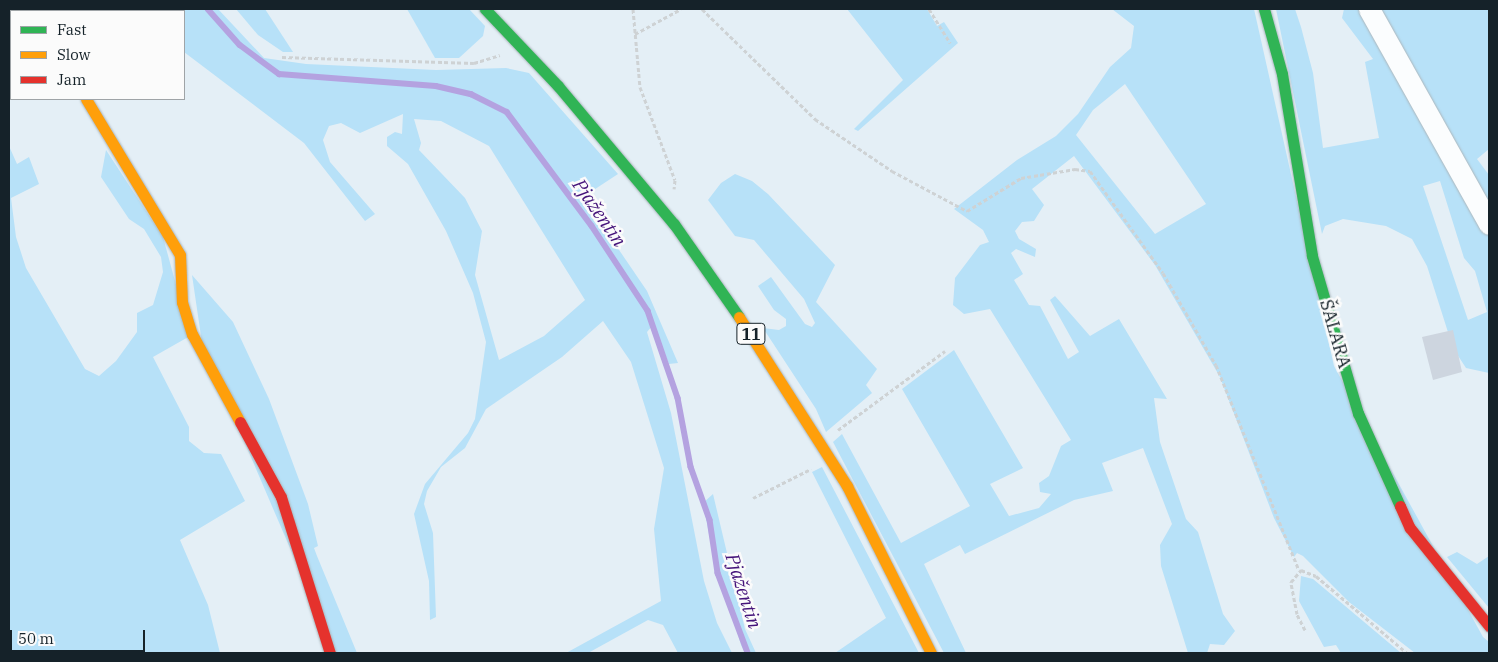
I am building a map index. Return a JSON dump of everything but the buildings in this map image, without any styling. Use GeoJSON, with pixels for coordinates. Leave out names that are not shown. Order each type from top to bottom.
{"type":"FeatureCollection","features":[{"type":"Feature","properties":{"kind":"street","name":"11"},"geometry":{"type":"LineString","coordinates":[[485,9],[522,48],[674,224],[822,443],[930,653]]}},
{"type":"Feature","properties":{"kind":"street","name":"ŠALARA"},"geometry":{"type":"LineString","coordinates":[[1264,9],[1282,74],[1312,256],[1358,413],[1410,528],[1489,626]]}},
{"type":"Feature","properties":{"kind":"street"},"geometry":{"type":"LineString","coordinates":[[1369,9],[1489,224]]}},
{"type":"Feature","properties":{"kind":"street"},"geometry":{"type":"LineString","coordinates":[[87,100],[180,255],[182,302],[192,334],[282,497],[330,653]]}},
{"type":"Feature","properties":{"kind":"path"},"geometry":{"type":"LineString","coordinates":[[633,9],[640,87],[674,180],[674,193]]}},
{"type":"Feature","properties":{"kind":"path"},"geometry":{"type":"LineString","coordinates":[[635,34],[681,9]]}},
{"type":"Feature","properties":{"kind":"path"},"geometry":{"type":"LineString","coordinates":[[702,9],[815,119],[892,171],[967,211],[1021,178],[1075,169],[1090,171],[1163,272],[1216,365],[1299,570],[1316,576],[1407,653]]}},
{"type":"Feature","properties":{"kind":"path"},"geometry":{"type":"LineString","coordinates":[[929,9],[950,43]]}},
{"type":"Feature","properties":{"kind":"path"},"geometry":{"type":"LineString","coordinates":[[282,58],[474,63],[522,48]]}},
{"type":"Feature","properties":{"kind":"path"},"geometry":{"type":"LineString","coordinates":[[822,443],[876,399],[945,351]]}},
{"type":"Feature","properties":{"kind":"path"},"geometry":{"type":"LineString","coordinates":[[753,498],[831,459]]}},
{"type":"Feature","properties":{"kind":"path"},"geometry":{"type":"LineString","coordinates":[[1299,570],[1291,582],[1297,614],[1305,630]]}},
{"type":"Feature","properties":{"kind":"shaded area"},"geometry":{"type":"Polygon","coordinates":[[[9,9],[218,9],[264,58],[306,64],[436,70],[506,68],[529,73],[618,174],[583,197],[647,291],[678,363],[669,364],[653,325],[647,332],[671,413],[704,581],[717,623],[732,653],[678,653],[663,625],[648,620],[588,653],[566,653],[661,601],[654,529],[664,468],[631,362],[603,321],[562,357],[486,409],[465,448],[441,467],[427,491],[424,504],[433,533],[436,617],[430,620],[429,581],[414,514],[425,484],[468,433],[475,419],[486,342],[473,293],[446,231],[408,164],[387,146],[387,137],[395,132],[402,134],[403,114],[360,133],[341,123],[329,126],[323,140],[330,162],[375,214],[365,221],[304,143],[185,53],[185,10],[10,10],[10,12],[9,9]],[[414,119],[421,143],[419,150],[465,198],[482,231],[475,275],[499,360],[544,336],[585,300],[489,146],[441,121],[414,119]]]}},
{"type":"Feature","properties":{"kind":"shaded area"},"geometry":{"type":"Polygon","coordinates":[[[236,9],[265,9],[293,52],[283,52],[258,35],[236,9]]]}},
{"type":"Feature","properties":{"kind":"shaded area"},"geometry":{"type":"Polygon","coordinates":[[[407,9],[469,9],[485,26],[483,36],[459,58],[435,58],[407,9]]]}},
{"type":"Feature","properties":{"kind":"shaded area"},"geometry":{"type":"Polygon","coordinates":[[[847,9],[927,9],[937,26],[944,22],[958,43],[858,131],[854,129],[903,80],[847,9]]]}},
{"type":"Feature","properties":{"kind":"shaded area"},"geometry":{"type":"Polygon","coordinates":[[[1112,9],[1254,9],[1334,366],[1483,637],[1489,642],[1489,653],[1415,653],[1349,602],[1303,556],[1297,553],[1294,557],[1274,518],[1220,377],[1155,265],[1074,156],[1032,189],[1044,205],[1034,221],[1022,222],[1015,231],[1019,239],[1036,249],[1035,257],[1016,249],[1011,253],[1023,274],[1014,280],[1029,305],[1040,306],[1068,359],[1079,352],[1050,300],[1055,296],[1090,336],[1119,319],[1167,399],[1154,398],[1160,442],[1186,519],[1198,532],[1223,614],[1235,631],[1224,645],[1210,644],[1207,653],[1188,653],[1161,566],[1160,545],[1172,524],[1143,448],[1102,463],[1113,491],[1074,500],[965,554],[960,545],[924,564],[966,653],[944,653],[833,442],[842,434],[901,543],[970,506],[902,389],[954,350],[1023,468],[990,484],[1009,516],[1039,508],[1051,494],[1040,492],[1039,483],[1049,476],[1061,446],[1071,440],[990,309],[964,314],[953,305],[955,278],[980,245],[989,242],[983,230],[954,209],[1017,160],[1056,136],[1078,114],[1110,67],[1131,48],[1134,26],[1112,9]],[[1125,84],[1093,110],[1076,135],[1155,234],[1206,204],[1125,84]]]}},
{"type":"Feature","properties":{"kind":"shaded area"},"geometry":{"type":"Polygon","coordinates":[[[1276,9],[1295,9],[1313,73],[1323,148],[1379,138],[1365,62],[1373,59],[1342,18],[1344,9],[1359,9],[1489,234],[1489,373],[1466,368],[1453,348],[1427,266],[1412,239],[1386,226],[1343,219],[1325,226],[1322,234],[1276,9]],[[1440,181],[1423,186],[1468,320],[1487,312],[1475,271],[1464,258],[1440,181]]]}},
{"type":"Feature","properties":{"kind":"shaded area"},"geometry":{"type":"Polygon","coordinates":[[[1374,9],[1489,9],[1489,149],[1477,159],[1489,175],[1489,215],[1374,9]]]}},
{"type":"Feature","properties":{"kind":"shaded area"},"geometry":{"type":"Polygon","coordinates":[[[9,146],[17,164],[29,157],[39,184],[11,198],[16,237],[26,268],[85,369],[99,376],[116,361],[137,332],[137,313],[153,305],[163,272],[161,257],[144,229],[129,219],[101,177],[106,150],[163,237],[190,336],[153,357],[189,427],[189,441],[204,453],[221,454],[245,501],[180,540],[208,605],[220,653],[9,653],[9,146]]]}},
{"type":"Feature","properties":{"kind":"shaded area"},"geometry":{"type":"Polygon","coordinates":[[[735,174],[752,181],[768,194],[835,265],[816,302],[877,369],[866,385],[872,393],[826,432],[816,409],[763,328],[779,330],[786,326],[786,319],[774,310],[758,286],[771,277],[805,324],[812,327],[815,323],[804,299],[754,240],[735,236],[708,200],[721,183],[735,174]]]}},
{"type":"Feature","properties":{"kind":"shaded area"},"geometry":{"type":"Polygon","coordinates":[[[192,275],[233,322],[269,399],[308,504],[318,546],[314,548],[357,653],[335,653],[202,343],[192,275]]]}},
{"type":"Feature","properties":{"kind":"shaded area"},"geometry":{"type":"Polygon","coordinates":[[[822,467],[919,653],[835,653],[886,618],[812,472],[822,467]]]}},
{"type":"Feature","properties":{"kind":"shaded area"},"geometry":{"type":"Polygon","coordinates":[[[713,494],[745,629],[756,653],[745,653],[741,645],[709,534],[703,503],[713,494]]]}},
{"type":"Feature","properties":{"kind":"shaded area"},"geometry":{"type":"Polygon","coordinates":[[[1457,552],[1477,564],[1489,556],[1489,608],[1447,557],[1457,552]]]}},
{"type":"Feature","properties":{"kind":"shaded area"},"geometry":{"type":"Polygon","coordinates":[[[1301,576],[1313,579],[1401,653],[1341,653],[1336,645],[1324,647],[1299,601],[1301,576]]]}},
{"type":"Feature","properties":{"kind":"waterway","name":"Pjažentin"},"geometry":{"type":"LineString","coordinates":[[208,9],[240,45],[279,74],[436,86],[471,94],[507,112],[592,226],[648,311],[678,398],[691,467],[710,520],[718,573],[748,653]]}},
{"type":"Feature","properties":{"kind":"traffic: fast"},"geometry":{"type":"LineString","coordinates":[[485,9],[558,86],[674,224],[739,317]]}},
{"type":"Feature","properties":{"kind":"traffic: fast"},"geometry":{"type":"LineString","coordinates":[[1264,9],[1282,74],[1312,256],[1358,413],[1400,506]]}},
{"type":"Feature","properties":{"kind":"traffic: slow"},"geometry":{"type":"LineString","coordinates":[[87,100],[180,255],[182,302],[192,334],[240,422]]}},
{"type":"Feature","properties":{"kind":"traffic: slow"},"geometry":{"type":"LineString","coordinates":[[739,317],[847,486],[931,653]]}},
{"type":"Feature","properties":{"kind":"traffic: jam"},"geometry":{"type":"LineString","coordinates":[[240,422],[281,497],[330,653]]}},
{"type":"Feature","properties":{"kind":"traffic: jam"},"geometry":{"type":"LineString","coordinates":[[1400,506],[1410,528],[1489,626]]}}]}
